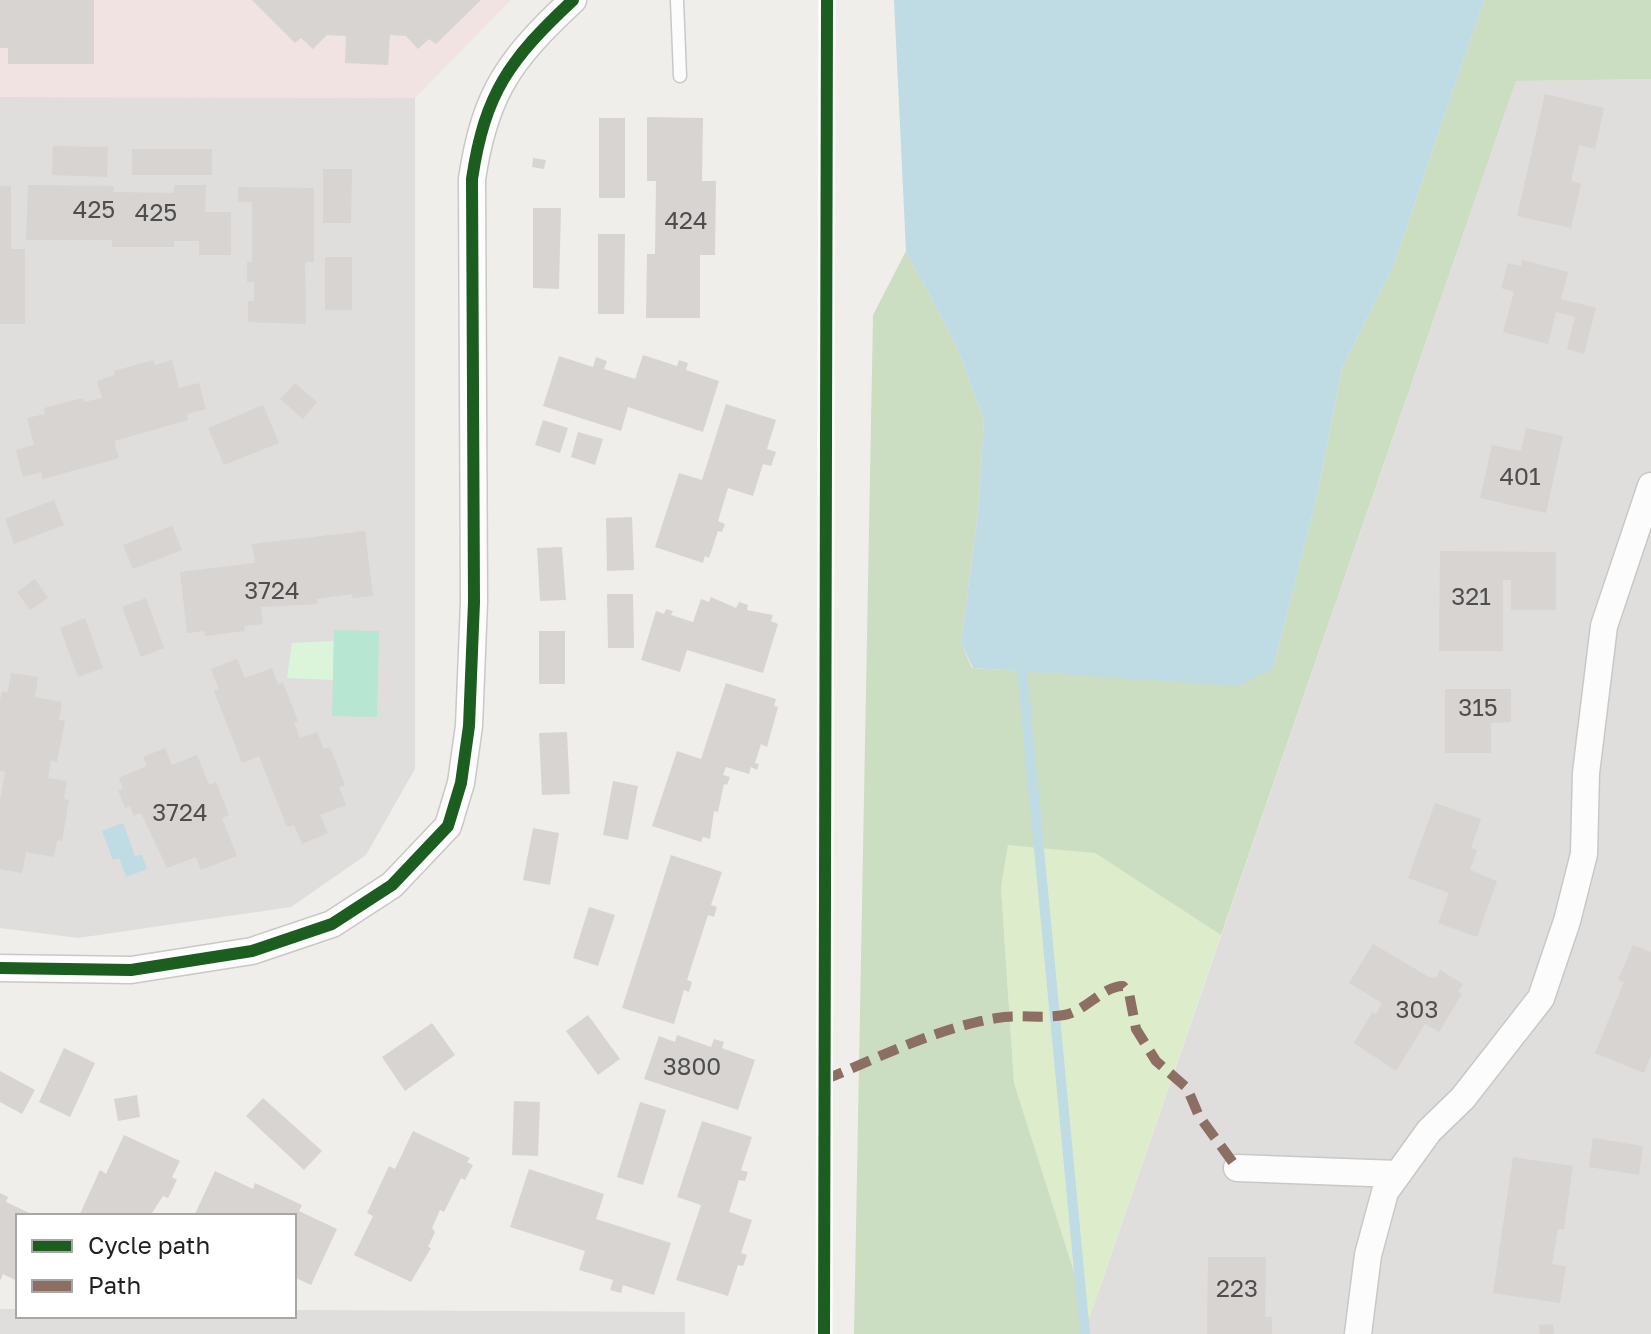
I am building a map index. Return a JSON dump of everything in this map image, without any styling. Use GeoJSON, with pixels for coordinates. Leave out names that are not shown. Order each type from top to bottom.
{"type":"FeatureCollection","features":[{"type":"Feature","properties":{"kind":"street"},"geometry":{"type":"LineString","coordinates":[[0,968],[131,970],[252,951],[332,924],[392,885],[448,826],[461,783],[469,726],[474,602],[472,179],[478,137],[495,90],[511,65],[538,33],[573,0]]}},
{"type":"Feature","properties":{"kind":"street"},"geometry":{"type":"LineString","coordinates":[[1358,1334],[1368,1255],[1385,1192],[1429,1131],[1499,1055],[1541,998],[1567,921],[1584,854],[1586,773],[1604,626],[1651,486]]}},
{"type":"Feature","properties":{"kind":"street"},"geometry":{"type":"LineString","coordinates":[[1237,1168],[1397,1174]]}},
{"type":"Feature","properties":{"kind":"lane"},"geometry":{"type":"LineString","coordinates":[[677,0],[680,76]]}},
{"type":"Feature","properties":{"kind":"shaded area"},"geometry":{"type":"Polygon","coordinates":[[[0,0],[511,0],[415,98],[0,97],[0,0]]]}},
{"type":"Feature","properties":{"kind":"shaded area"},"geometry":{"type":"Polygon","coordinates":[[[1651,79],[1651,1334],[1089,1334],[1089,1319],[1516,81],[1651,79]]]}},
{"type":"Feature","properties":{"kind":"shaded area"},"geometry":{"type":"Polygon","coordinates":[[[0,97],[415,98],[415,769],[366,855],[291,907],[78,938],[0,928],[0,97]]]}},
{"type":"Feature","properties":{"kind":"shaded area"},"geometry":{"type":"Polygon","coordinates":[[[0,1309],[16,1309],[16,1318],[296,1318],[296,1310],[685,1312],[685,1334],[0,1334],[0,1309]]]}},
{"type":"Feature","properties":{"kind":"green space"},"geometry":{"type":"Polygon","coordinates":[[[1484,0],[1651,0],[1651,79],[1516,81],[1221,935],[1095,853],[1008,845],[1001,887],[1014,1083],[1089,1319],[1089,1334],[854,1334],[873,315],[906,251],[957,347],[984,420],[978,512],[961,643],[972,668],[1102,676],[1273,668],[1316,501],[1342,368],[1393,267],[1484,0]]]}},
{"type":"Feature","properties":{"kind":"green space"},"geometry":{"type":"Polygon","coordinates":[[[334,630],[379,631],[377,717],[332,716],[334,630]]]}},
{"type":"Feature","properties":{"kind":"green space"},"geometry":{"type":"Polygon","coordinates":[[[334,641],[333,680],[287,678],[292,643],[334,641]]]}},
{"type":"Feature","properties":{"kind":"green space"},"geometry":{"type":"Polygon","coordinates":[[[1008,844],[1095,853],[1221,935],[1089,1319],[1014,1083],[1001,887],[1008,844]]]}},
{"type":"Feature","properties":{"kind":"water"},"geometry":{"type":"Polygon","coordinates":[[[894,0],[1484,0],[1393,267],[1342,368],[1316,501],[1273,668],[1238,686],[973,668],[961,643],[978,512],[984,420],[957,347],[906,251],[894,0]]]}},
{"type":"Feature","properties":{"kind":"water"},"geometry":{"type":"Polygon","coordinates":[[[123,823],[135,856],[142,855],[147,869],[126,877],[119,858],[113,860],[102,831],[123,823]]]}},
{"type":"Feature","properties":{"kind":"building"},"geometry":{"type":"Polygon","coordinates":[[[0,0],[94,0],[94,64],[8,64],[8,48],[0,48],[0,0]]]}},
{"type":"Feature","properties":{"kind":"building"},"geometry":{"type":"Polygon","coordinates":[[[252,0],[481,0],[436,44],[429,39],[418,49],[406,36],[390,35],[388,65],[345,63],[346,36],[327,35],[313,49],[301,38],[295,43],[252,0]]]}},
{"type":"Feature","properties":{"kind":"building"},"geometry":{"type":"Polygon","coordinates":[[[1545,94],[1604,108],[1595,149],[1579,145],[1571,181],[1581,184],[1571,228],[1517,216],[1545,94]]]}},
{"type":"Feature","properties":{"kind":"building"},"geometry":{"type":"Polygon","coordinates":[[[647,117],[703,118],[702,181],[716,181],[715,255],[700,255],[700,318],[646,318],[647,254],[655,254],[656,181],[647,181],[647,117]]]}},
{"type":"Feature","properties":{"kind":"building"},"geometry":{"type":"Polygon","coordinates":[[[599,118],[625,118],[625,198],[599,198],[599,118]]]}},
{"type":"Feature","properties":{"kind":"building"},"geometry":{"type":"Polygon","coordinates":[[[53,146],[108,147],[107,177],[52,175],[53,146]]]}},
{"type":"Feature","properties":{"kind":"building"},"geometry":{"type":"Polygon","coordinates":[[[132,149],[212,149],[212,175],[132,175],[132,149]]]}},
{"type":"Feature","properties":{"kind":"building"},"geometry":{"type":"Polygon","coordinates":[[[533,158],[546,160],[544,169],[532,167],[533,158]]]}},
{"type":"Feature","properties":{"kind":"building"},"geometry":{"type":"Polygon","coordinates":[[[323,169],[352,169],[351,223],[323,223],[323,169]]]}},
{"type":"Feature","properties":{"kind":"building"},"geometry":{"type":"Polygon","coordinates":[[[28,185],[114,186],[113,192],[174,193],[174,185],[206,185],[205,212],[231,212],[231,255],[199,255],[199,241],[174,241],[174,247],[112,247],[112,240],[26,240],[28,185]]]}},
{"type":"Feature","properties":{"kind":"building"},"geometry":{"type":"Polygon","coordinates":[[[0,186],[11,186],[11,249],[25,249],[25,324],[0,324],[0,186]]]}},
{"type":"Feature","properties":{"kind":"building"},"geometry":{"type":"Polygon","coordinates":[[[238,187],[314,188],[314,262],[305,262],[306,324],[248,322],[248,301],[254,301],[254,282],[247,282],[247,262],[252,262],[252,202],[238,202],[238,187]]]}},
{"type":"Feature","properties":{"kind":"building"},"geometry":{"type":"Polygon","coordinates":[[[533,208],[561,208],[559,289],[533,288],[533,208]]]}},
{"type":"Feature","properties":{"kind":"building"},"geometry":{"type":"Polygon","coordinates":[[[598,234],[625,234],[624,314],[598,314],[598,234]]]}},
{"type":"Feature","properties":{"kind":"building"},"geometry":{"type":"Polygon","coordinates":[[[325,257],[352,257],[352,310],[325,310],[325,257]]]}},
{"type":"Feature","properties":{"kind":"building"},"geometry":{"type":"Polygon","coordinates":[[[1522,260],[1568,272],[1561,299],[1596,308],[1584,354],[1567,349],[1575,317],[1556,312],[1548,344],[1503,332],[1514,292],[1501,288],[1508,263],[1521,266],[1522,260]]]}},
{"type":"Feature","properties":{"kind":"building"},"geometry":{"type":"Polygon","coordinates":[[[643,355],[677,366],[679,360],[688,363],[686,370],[719,381],[703,432],[628,407],[621,431],[543,406],[559,356],[593,367],[596,357],[607,361],[604,369],[635,379],[643,355]]]}},
{"type":"Feature","properties":{"kind":"building"},"geometry":{"type":"Polygon","coordinates":[[[153,360],[155,365],[172,360],[179,388],[199,383],[206,409],[187,414],[188,420],[114,441],[119,458],[43,479],[41,472],[23,477],[16,450],[34,445],[27,418],[45,414],[44,408],[83,398],[84,402],[102,398],[97,381],[115,375],[114,371],[153,360]]]}},
{"type":"Feature","properties":{"kind":"building"},"geometry":{"type":"Polygon","coordinates":[[[295,383],[317,402],[303,419],[280,399],[295,383]]]}},
{"type":"Feature","properties":{"kind":"building"},"geometry":{"type":"Polygon","coordinates":[[[726,404],[776,420],[767,449],[776,452],[771,466],[763,464],[753,496],[728,488],[718,521],[725,524],[722,532],[718,531],[709,558],[705,556],[703,563],[655,547],[679,473],[702,480],[726,404]]]}},
{"type":"Feature","properties":{"kind":"building"},"geometry":{"type":"Polygon","coordinates":[[[263,405],[279,443],[224,465],[208,428],[263,405]]]}},
{"type":"Feature","properties":{"kind":"building"},"geometry":{"type":"Polygon","coordinates":[[[543,420],[568,428],[560,453],[535,445],[543,420]]]}},
{"type":"Feature","properties":{"kind":"building"},"geometry":{"type":"Polygon","coordinates":[[[1526,428],[1563,436],[1546,513],[1480,498],[1492,445],[1521,451],[1526,428]]]}},
{"type":"Feature","properties":{"kind":"building"},"geometry":{"type":"Polygon","coordinates":[[[578,432],[603,439],[595,465],[571,457],[578,432]]]}},
{"type":"Feature","properties":{"kind":"building"},"geometry":{"type":"Polygon","coordinates":[[[54,500],[64,525],[14,544],[5,519],[54,500]]]}},
{"type":"Feature","properties":{"kind":"building"},"geometry":{"type":"Polygon","coordinates":[[[632,517],[634,570],[607,571],[606,518],[632,517]]]}},
{"type":"Feature","properties":{"kind":"building"},"geometry":{"type":"Polygon","coordinates":[[[172,526],[182,550],[133,569],[123,545],[172,526]]]}},
{"type":"Feature","properties":{"kind":"building"},"geometry":{"type":"Polygon","coordinates":[[[365,531],[373,596],[352,598],[352,594],[317,599],[318,604],[261,607],[263,624],[244,626],[245,631],[205,636],[204,631],[187,633],[180,572],[255,563],[252,544],[365,531]]]}},
{"type":"Feature","properties":{"kind":"building"},"geometry":{"type":"Polygon","coordinates":[[[562,547],[566,600],[540,601],[537,548],[562,547]]]}},
{"type":"Feature","properties":{"kind":"building"},"geometry":{"type":"Polygon","coordinates":[[[1440,551],[1556,552],[1556,610],[1511,610],[1511,580],[1503,580],[1503,651],[1439,651],[1440,551]]]}},
{"type":"Feature","properties":{"kind":"building"},"geometry":{"type":"Polygon","coordinates":[[[35,579],[48,598],[30,610],[17,592],[35,579]]]}},
{"type":"Feature","properties":{"kind":"building"},"geometry":{"type":"Polygon","coordinates":[[[607,594],[633,594],[634,648],[608,648],[607,594]]]}},
{"type":"Feature","properties":{"kind":"building"},"geometry":{"type":"Polygon","coordinates":[[[711,597],[736,608],[739,602],[748,605],[747,610],[773,615],[771,621],[778,624],[763,673],[687,650],[680,672],[641,660],[656,611],[664,614],[666,609],[673,611],[671,615],[693,622],[701,599],[709,602],[711,597]]]}},
{"type":"Feature","properties":{"kind":"building"},"geometry":{"type":"Polygon","coordinates":[[[146,598],[164,648],[141,657],[122,607],[146,598]]]}},
{"type":"Feature","properties":{"kind":"building"},"geometry":{"type":"Polygon","coordinates":[[[85,618],[103,668],[78,677],[60,628],[85,618]]]}},
{"type":"Feature","properties":{"kind":"building"},"geometry":{"type":"Polygon","coordinates":[[[539,631],[565,631],[565,684],[539,684],[539,631]]]}},
{"type":"Feature","properties":{"kind":"building"},"geometry":{"type":"Polygon","coordinates":[[[237,659],[245,678],[272,668],[278,684],[283,683],[298,721],[294,723],[300,738],[317,732],[324,749],[330,747],[345,785],[339,787],[346,805],[320,815],[328,833],[302,844],[294,825],[287,827],[259,756],[242,763],[214,691],[219,689],[211,669],[237,659]]]}},
{"type":"Feature","properties":{"kind":"building"},"geometry":{"type":"Polygon","coordinates":[[[11,673],[38,677],[35,697],[62,702],[59,720],[65,721],[57,762],[51,760],[48,778],[67,781],[64,799],[69,800],[62,841],[57,840],[54,857],[26,852],[22,873],[0,869],[0,801],[5,772],[0,771],[0,700],[2,691],[8,692],[11,673]]]}},
{"type":"Feature","properties":{"kind":"building"},"geometry":{"type":"Polygon","coordinates":[[[726,683],[776,699],[774,706],[778,707],[767,747],[761,744],[755,763],[759,764],[757,770],[751,767],[749,774],[726,767],[723,775],[730,777],[727,785],[724,784],[718,812],[714,811],[710,839],[703,837],[701,842],[652,826],[677,751],[701,759],[726,683]]]}},
{"type":"Feature","properties":{"kind":"building"},"geometry":{"type":"Polygon","coordinates":[[[1445,689],[1511,689],[1511,722],[1491,723],[1491,753],[1445,753],[1445,689]]]}},
{"type":"Feature","properties":{"kind":"building"},"geometry":{"type":"Polygon","coordinates":[[[567,732],[570,794],[542,795],[539,733],[567,732]]]}},
{"type":"Feature","properties":{"kind":"building"},"geometry":{"type":"Polygon","coordinates":[[[165,748],[172,765],[197,755],[209,785],[216,782],[229,815],[222,818],[237,856],[201,870],[196,857],[167,868],[141,813],[134,816],[130,806],[125,808],[118,790],[123,789],[119,778],[147,766],[143,757],[165,748]]]}},
{"type":"Feature","properties":{"kind":"building"},"geometry":{"type":"Polygon","coordinates":[[[613,781],[638,786],[628,840],[603,835],[613,781]]]}},
{"type":"Feature","properties":{"kind":"building"},"geometry":{"type":"Polygon","coordinates":[[[1435,803],[1481,819],[1471,848],[1477,850],[1470,870],[1497,881],[1477,937],[1438,923],[1449,893],[1408,878],[1435,803]]]}},
{"type":"Feature","properties":{"kind":"building"},"geometry":{"type":"Polygon","coordinates":[[[533,828],[559,833],[550,885],[523,880],[533,828]]]}},
{"type":"Feature","properties":{"kind":"building"},"geometry":{"type":"Polygon","coordinates":[[[671,855],[722,872],[711,905],[717,907],[714,917],[708,915],[687,980],[692,982],[689,992],[684,990],[674,1024],[622,1008],[671,855]]]}},
{"type":"Feature","properties":{"kind":"building"},"geometry":{"type":"Polygon","coordinates":[[[589,907],[615,915],[598,966],[573,958],[589,907]]]}},
{"type":"Feature","properties":{"kind":"building"},"geometry":{"type":"Polygon","coordinates":[[[1373,944],[1429,977],[1436,978],[1440,970],[1463,984],[1458,992],[1462,994],[1439,1032],[1425,1024],[1396,1071],[1354,1043],[1372,1012],[1376,1014],[1382,1003],[1349,983],[1373,944]]]}},
{"type":"Feature","properties":{"kind":"building"},"geometry":{"type":"Polygon","coordinates":[[[1633,945],[1651,952],[1651,1055],[1644,1073],[1595,1053],[1624,982],[1618,980],[1633,945]]]}},
{"type":"Feature","properties":{"kind":"building"},"geometry":{"type":"Polygon","coordinates":[[[588,1015],[620,1059],[598,1075],[566,1031],[588,1015]]]}},
{"type":"Feature","properties":{"kind":"building"},"geometry":{"type":"Polygon","coordinates":[[[432,1023],[455,1055],[405,1091],[382,1057],[432,1023]]]}},
{"type":"Feature","properties":{"kind":"building"},"geometry":{"type":"Polygon","coordinates":[[[677,1035],[711,1047],[714,1039],[724,1042],[722,1048],[755,1060],[738,1110],[644,1079],[659,1036],[675,1042],[677,1035]]]}},
{"type":"Feature","properties":{"kind":"building"},"geometry":{"type":"Polygon","coordinates":[[[64,1048],[95,1063],[70,1117],[39,1102],[64,1048]]]}},
{"type":"Feature","properties":{"kind":"building"},"geometry":{"type":"Polygon","coordinates":[[[0,1071],[35,1090],[22,1114],[0,1102],[0,1071]]]}},
{"type":"Feature","properties":{"kind":"building"},"geometry":{"type":"Polygon","coordinates":[[[137,1095],[140,1117],[118,1121],[114,1099],[137,1095]]]}},
{"type":"Feature","properties":{"kind":"building"},"geometry":{"type":"Polygon","coordinates":[[[263,1098],[322,1151],[304,1170],[246,1116],[263,1098]]]}},
{"type":"Feature","properties":{"kind":"building"},"geometry":{"type":"Polygon","coordinates":[[[514,1101],[540,1102],[538,1156],[512,1155],[514,1101]]]}},
{"type":"Feature","properties":{"kind":"building"},"geometry":{"type":"Polygon","coordinates":[[[640,1102],[666,1110],[643,1185],[617,1177],[640,1102]]]}},
{"type":"Feature","properties":{"kind":"building"},"geometry":{"type":"Polygon","coordinates":[[[702,1121],[752,1137],[741,1170],[748,1172],[745,1181],[739,1180],[729,1212],[752,1220],[741,1253],[747,1255],[743,1266],[738,1265],[728,1296],[676,1280],[701,1205],[677,1197],[702,1121]]]}},
{"type":"Feature","properties":{"kind":"building"},"geometry":{"type":"Polygon","coordinates":[[[413,1131],[470,1158],[467,1162],[473,1165],[465,1180],[461,1178],[444,1212],[440,1210],[432,1228],[435,1232],[428,1247],[431,1248],[411,1282],[354,1255],[373,1216],[367,1213],[389,1166],[395,1169],[413,1131]]]}},
{"type":"Feature","properties":{"kind":"building"},"geometry":{"type":"Polygon","coordinates":[[[124,1135],[180,1161],[172,1177],[177,1180],[168,1198],[163,1196],[151,1214],[80,1214],[100,1170],[106,1174],[124,1135]]]}},
{"type":"Feature","properties":{"kind":"building"},"geometry":{"type":"Polygon","coordinates":[[[1593,1138],[1643,1146],[1639,1175],[1589,1167],[1593,1138]]]}},
{"type":"Feature","properties":{"kind":"building"},"geometry":{"type":"Polygon","coordinates":[[[1513,1157],[1573,1166],[1564,1229],[1558,1229],[1552,1264],[1566,1266],[1560,1303],[1493,1293],[1513,1157]]]}},
{"type":"Feature","properties":{"kind":"building"},"geometry":{"type":"Polygon","coordinates":[[[529,1169],[604,1194],[596,1219],[671,1243],[654,1295],[623,1285],[621,1293],[610,1290],[613,1280],[579,1270],[585,1251],[510,1227],[529,1169]]]}},
{"type":"Feature","properties":{"kind":"building"},"geometry":{"type":"Polygon","coordinates":[[[215,1171],[253,1189],[255,1183],[302,1205],[299,1211],[337,1229],[311,1285],[296,1278],[296,1214],[195,1214],[215,1171]]]}},
{"type":"Feature","properties":{"kind":"building"},"geometry":{"type":"Polygon","coordinates":[[[0,1193],[8,1197],[6,1202],[32,1214],[16,1214],[16,1278],[15,1280],[3,1274],[0,1281],[0,1193]]]}},
{"type":"Feature","properties":{"kind":"building"},"geometry":{"type":"Polygon","coordinates":[[[1208,1257],[1266,1257],[1265,1317],[1272,1317],[1272,1334],[1207,1334],[1208,1257]]]}},
{"type":"Feature","properties":{"kind":"building"},"geometry":{"type":"Polygon","coordinates":[[[1553,1324],[1554,1334],[1540,1334],[1539,1325],[1553,1324]]]}},
{"type":"Feature","properties":{"kind":"waterway"},"geometry":{"type":"LineString","coordinates":[[1021,659],[1085,1334]]}},
{"type":"Feature","properties":{"kind":"marked path"},"geometry":{"type":"LineString","coordinates":[[824,1080],[909,1044],[975,1023],[1005,1017],[1047,1017],[1072,1013],[1108,990],[1123,986],[1129,993],[1136,1029],[1156,1061],[1187,1088],[1199,1116],[1237,1168]]}},
{"type":"Feature","properties":{"kind":"cycle path"},"geometry":{"type":"LineString","coordinates":[[0,968],[131,970],[252,951],[332,924],[392,885],[448,826],[461,783],[469,726],[474,602],[472,179],[484,123],[504,79],[532,41],[573,0]]}},
{"type":"Feature","properties":{"kind":"cycle path"},"geometry":{"type":"LineString","coordinates":[[824,1334],[827,0]]}}]}
